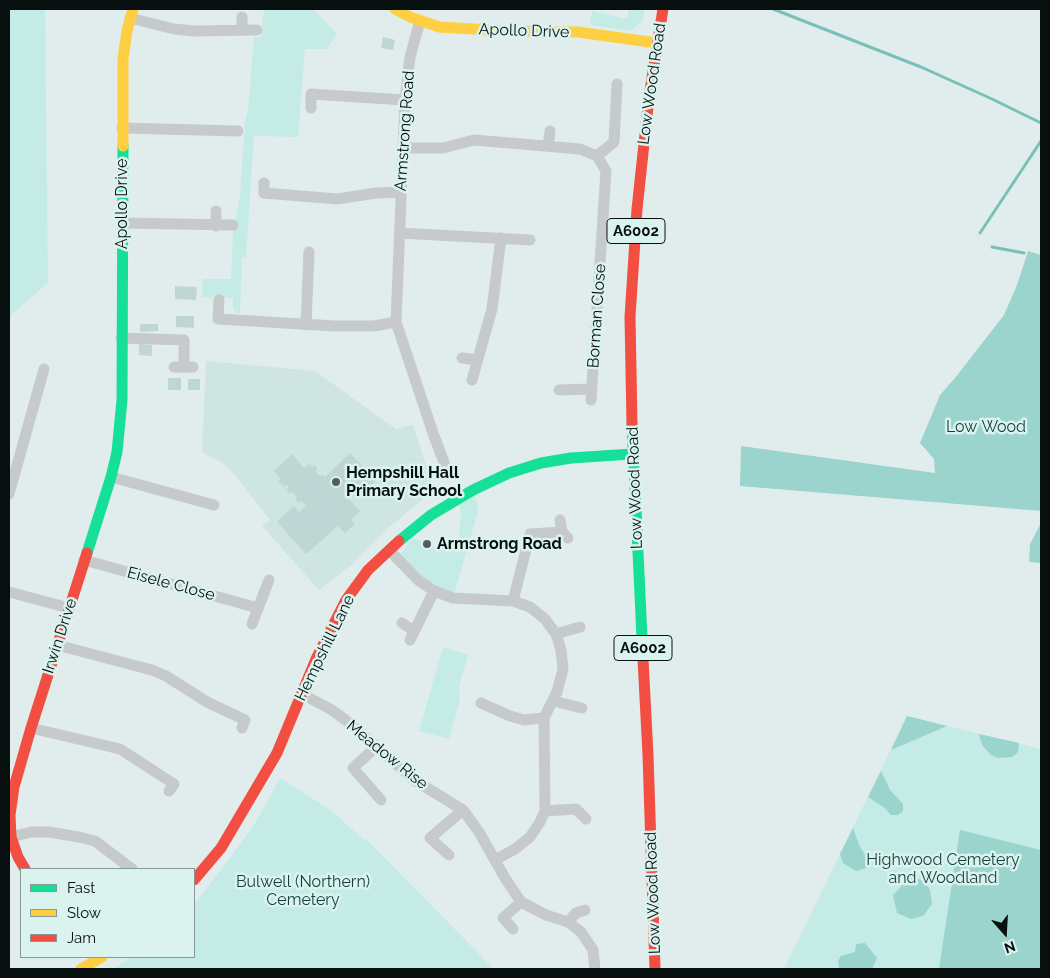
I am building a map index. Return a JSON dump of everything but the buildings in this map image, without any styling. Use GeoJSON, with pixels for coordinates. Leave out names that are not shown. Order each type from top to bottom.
{"type":"FeatureCollection","features":[{"type":"Feature","properties":{"kind":"street","name":"Apollo Drive"},"geometry":{"type":"LineString","coordinates":[[395,9],[420,21],[439,26],[473,29],[578,32],[657,43]]}},
{"type":"Feature","properties":{"kind":"street","name":"Low Wood Road"},"geometry":{"type":"LineString","coordinates":[[654,969],[648,755],[632,454],[632,298],[637,209],[649,97],[663,9]]}},
{"type":"Feature","properties":{"kind":"street","name":"Apollo Drive"},"geometry":{"type":"LineString","coordinates":[[122,400],[123,59],[132,13]]}},
{"type":"Feature","properties":{"kind":"street"},"geometry":{"type":"LineString","coordinates":[[132,13],[180,29],[194,31],[257,30]]}},
{"type":"Feature","properties":{"kind":"street"},"geometry":{"type":"LineString","coordinates":[[242,16],[242,30]]}},
{"type":"Feature","properties":{"kind":"street","name":"Armstrong Road"},"geometry":{"type":"LineString","coordinates":[[420,21],[410,57],[406,100],[400,192],[396,322],[448,473]]}},
{"type":"Feature","properties":{"kind":"street"},"geometry":{"type":"LineString","coordinates":[[404,148],[443,148],[474,140],[580,149],[597,156],[614,142],[617,84]]}},
{"type":"Feature","properties":{"kind":"street"},"geometry":{"type":"LineString","coordinates":[[311,108],[311,94],[406,100]]}},
{"type":"Feature","properties":{"kind":"street"},"geometry":{"type":"LineString","coordinates":[[122,128],[224,124],[238,131]]}},
{"type":"Feature","properties":{"kind":"street"},"geometry":{"type":"LineString","coordinates":[[548,146],[550,131]]}},
{"type":"Feature","properties":{"kind":"street","name":"Borman Close"},"geometry":{"type":"LineString","coordinates":[[559,390],[592,394],[606,171],[597,156]]}},
{"type":"Feature","properties":{"kind":"street"},"geometry":{"type":"LineString","coordinates":[[264,183],[264,193],[337,199],[376,193],[400,192]]}},
{"type":"Feature","properties":{"kind":"street"},"geometry":{"type":"LineString","coordinates":[[216,211],[216,226]]}},
{"type":"Feature","properties":{"kind":"street"},"geometry":{"type":"LineString","coordinates":[[122,223],[233,226]]}},
{"type":"Feature","properties":{"kind":"street"},"geometry":{"type":"LineString","coordinates":[[399,233],[530,240]]}},
{"type":"Feature","properties":{"kind":"street"},"geometry":{"type":"LineString","coordinates":[[472,380],[492,309],[501,238]]}},
{"type":"Feature","properties":{"kind":"street"},"geometry":{"type":"LineString","coordinates":[[306,325],[310,252]]}},
{"type":"Feature","properties":{"kind":"street"},"geometry":{"type":"LineString","coordinates":[[219,300],[218,319],[306,325],[374,326],[396,322]]}},
{"type":"Feature","properties":{"kind":"street"},"geometry":{"type":"LineString","coordinates":[[122,338],[184,340],[183,367]]}},
{"type":"Feature","properties":{"kind":"street"},"geometry":{"type":"LineString","coordinates":[[462,358],[477,360]]}},
{"type":"Feature","properties":{"kind":"street"},"geometry":{"type":"LineString","coordinates":[[9,494],[44,368]]}},
{"type":"Feature","properties":{"kind":"street","name":"Irwin Drive"},"geometry":{"type":"LineString","coordinates":[[24,868],[18,857],[11,837],[10,802],[30,728],[111,477],[119,433],[122,400]]}},
{"type":"Feature","properties":{"kind":"street","name":"Hempshill Lane"},"geometry":{"type":"LineString","coordinates":[[195,879],[221,848],[277,753],[316,659],[346,600],[368,570],[409,532],[431,515],[473,490],[509,473],[541,463],[571,458],[632,454]]}},
{"type":"Feature","properties":{"kind":"street"},"geometry":{"type":"LineString","coordinates":[[111,477],[210,501]]}},
{"type":"Feature","properties":{"kind":"street"},"geometry":{"type":"LineString","coordinates":[[513,601],[530,534],[565,535],[560,520]]}},
{"type":"Feature","properties":{"kind":"street"},"geometry":{"type":"LineString","coordinates":[[389,550],[418,580],[434,591],[453,598],[513,601],[530,607],[545,619],[556,634],[561,650],[563,669],[557,692],[544,718],[545,810],[530,837],[515,849],[495,860]]}},
{"type":"Feature","properties":{"kind":"street","name":"Eisele Close"},"geometry":{"type":"LineString","coordinates":[[84,560],[258,608]]}},
{"type":"Feature","properties":{"kind":"street"},"geometry":{"type":"LineString","coordinates":[[252,624],[269,580]]}},
{"type":"Feature","properties":{"kind":"street"},"geometry":{"type":"LineString","coordinates":[[402,623],[412,635],[434,591]]}},
{"type":"Feature","properties":{"kind":"street"},"geometry":{"type":"LineString","coordinates":[[9,592],[69,608]]}},
{"type":"Feature","properties":{"kind":"street"},"geometry":{"type":"LineString","coordinates":[[556,634],[580,627]]}},
{"type":"Feature","properties":{"kind":"street"},"geometry":{"type":"LineString","coordinates":[[57,645],[152,670],[166,676],[207,702],[245,720],[242,728]]}},
{"type":"Feature","properties":{"kind":"street","name":"Meadow Rise"},"geometry":{"type":"LineString","coordinates":[[302,694],[332,710],[414,780],[463,810],[470,818],[521,902],[546,915],[568,922],[581,932],[593,950],[595,969]]}},
{"type":"Feature","properties":{"kind":"street"},"geometry":{"type":"LineString","coordinates":[[553,701],[582,708]]}},
{"type":"Feature","properties":{"kind":"street"},"geometry":{"type":"LineString","coordinates":[[481,703],[524,720],[544,718]]}},
{"type":"Feature","properties":{"kind":"street"},"geometry":{"type":"LineString","coordinates":[[30,728],[120,750],[174,784],[169,792]]}},
{"type":"Feature","properties":{"kind":"street"},"geometry":{"type":"LineString","coordinates":[[376,747],[353,768],[381,800]]}},
{"type":"Feature","properties":{"kind":"street"},"geometry":{"type":"LineString","coordinates":[[545,810],[576,809],[586,820]]}},
{"type":"Feature","properties":{"kind":"street"},"geometry":{"type":"LineString","coordinates":[[449,855],[430,838],[463,810]]}},
{"type":"Feature","properties":{"kind":"street"},"geometry":{"type":"LineString","coordinates":[[11,837],[31,832],[48,832],[95,841],[131,868]]}},
{"type":"Feature","properties":{"kind":"street"},"geometry":{"type":"LineString","coordinates":[[513,929],[503,918],[521,902]]}},
{"type":"Feature","properties":{"kind":"street"},"geometry":{"type":"LineString","coordinates":[[568,922],[576,912],[585,910]]}},
{"type":"Feature","properties":{"kind":"street"},"geometry":{"type":"LineString","coordinates":[[82,964],[99,958]]}},
{"type":"Feature","properties":{"kind":"shaded area","name":"Hempshill Hall Primary School"},"geometry":{"type":"Polygon","coordinates":[[[206,361],[315,371],[396,429],[413,425],[434,490],[388,528],[351,565],[319,590],[262,526],[270,520],[234,474],[220,461],[202,453],[206,361]]]}},
{"type":"Feature","properties":{"kind":"green space"},"geometry":{"type":"Polygon","coordinates":[[[9,9],[45,9],[48,283],[12,314],[9,324],[9,9]]]}},
{"type":"Feature","properties":{"kind":"green space"},"geometry":{"type":"Polygon","coordinates":[[[264,9],[313,9],[337,34],[327,49],[305,49],[298,137],[254,136],[246,257],[242,257],[240,313],[237,313],[233,309],[233,298],[202,297],[203,279],[231,279],[233,232],[240,195],[245,121],[248,111],[254,37],[261,37],[264,9]]]}},
{"type":"Feature","properties":{"kind":"green space"},"geometry":{"type":"Polygon","coordinates":[[[629,9],[645,9],[642,22],[630,31],[590,25],[592,11],[627,19],[629,9]]]}},
{"type":"Feature","properties":{"kind":"green space","name":"Low Wood"},"geometry":{"type":"Polygon","coordinates":[[[1028,251],[1041,255],[1041,511],[740,486],[741,446],[935,473],[934,459],[920,443],[940,395],[1004,315],[1017,285],[1028,251]]]}},
{"type":"Feature","properties":{"kind":"green space"},"geometry":{"type":"Polygon","coordinates":[[[473,490],[478,511],[453,598],[434,591],[399,556],[413,538],[436,548],[451,545],[459,538],[461,512],[457,502],[473,490]]]}},
{"type":"Feature","properties":{"kind":"green space"},"geometry":{"type":"Polygon","coordinates":[[[1041,523],[1041,563],[1029,562],[1030,544],[1041,523]]]}},
{"type":"Feature","properties":{"kind":"green space"},"geometry":{"type":"Polygon","coordinates":[[[443,647],[468,655],[459,686],[460,700],[449,739],[419,731],[443,647]]]}},
{"type":"Feature","properties":{"kind":"green space","name":"Highwood Cemetery and Woodland"},"geometry":{"type":"Polygon","coordinates":[[[907,716],[1041,749],[1041,969],[784,969],[907,716]]]}},
{"type":"Feature","properties":{"kind":"green space"},"geometry":{"type":"Polygon","coordinates":[[[907,716],[947,726],[891,750],[907,716]]]}},
{"type":"Feature","properties":{"kind":"green space"},"geometry":{"type":"Polygon","coordinates":[[[979,734],[1019,743],[1018,752],[1012,757],[998,758],[991,755],[982,745],[979,734]]]}},
{"type":"Feature","properties":{"kind":"green space"},"geometry":{"type":"Polygon","coordinates":[[[881,771],[890,790],[903,804],[903,811],[898,815],[891,815],[886,809],[868,797],[881,771]]]}},
{"type":"Feature","properties":{"kind":"green space","name":"Bulwell (Northern) Cemetery"},"geometry":{"type":"Polygon","coordinates":[[[280,778],[332,811],[365,841],[366,839],[494,969],[113,969],[130,958],[195,958],[195,903],[257,820],[280,778]]]}},
{"type":"Feature","properties":{"kind":"green space"},"geometry":{"type":"Polygon","coordinates":[[[853,828],[860,847],[866,856],[866,868],[856,871],[843,863],[840,854],[853,828]]]}},
{"type":"Feature","properties":{"kind":"green space"},"geometry":{"type":"Polygon","coordinates":[[[960,830],[1041,850],[1041,969],[939,969],[960,830]]]}},
{"type":"Feature","properties":{"kind":"green space"},"geometry":{"type":"Polygon","coordinates":[[[912,875],[924,882],[930,890],[932,904],[923,916],[911,919],[897,913],[893,895],[912,875]]]}},
{"type":"Feature","properties":{"kind":"green space"},"geometry":{"type":"Polygon","coordinates":[[[865,943],[877,958],[872,969],[839,969],[838,961],[841,956],[855,952],[856,944],[865,943]]]}},
{"type":"Feature","properties":{"kind":"waterway"},"geometry":{"type":"LineString","coordinates":[[773,9],[921,67],[1041,123]]}},
{"type":"Feature","properties":{"kind":"waterway"},"geometry":{"type":"LineString","coordinates":[[980,233],[1041,141]]}},
{"type":"Feature","properties":{"kind":"waterway"},"geometry":{"type":"LineString","coordinates":[[992,247],[1024,253]]}},
{"type":"Feature","properties":{"kind":"traffic: fast"},"geometry":{"type":"LineString","coordinates":[[87,553],[117,452],[122,400],[123,146]]}},
{"type":"Feature","properties":{"kind":"traffic: fast"},"geometry":{"type":"LineString","coordinates":[[632,424],[643,659]]}},
{"type":"Feature","properties":{"kind":"traffic: fast"},"geometry":{"type":"LineString","coordinates":[[399,541],[431,515],[473,490],[509,473],[541,463],[571,458],[632,454]]}},
{"type":"Feature","properties":{"kind":"traffic: slow"},"geometry":{"type":"LineString","coordinates":[[123,146],[123,59],[127,31],[133,9]]}},
{"type":"Feature","properties":{"kind":"traffic: slow"},"geometry":{"type":"LineString","coordinates":[[395,9],[410,17],[439,27],[508,31],[578,32],[657,43]]}},
{"type":"Feature","properties":{"kind":"traffic: slow"},"geometry":{"type":"LineString","coordinates":[[81,969],[100,958]]}},
{"type":"Feature","properties":{"kind":"traffic: jam"},"geometry":{"type":"LineString","coordinates":[[632,424],[630,317],[637,209],[649,97],[663,9]]}},
{"type":"Feature","properties":{"kind":"traffic: jam"},"geometry":{"type":"LineString","coordinates":[[195,879],[221,848],[277,753],[316,659],[346,600],[368,570],[399,541]]}},
{"type":"Feature","properties":{"kind":"traffic: jam"},"geometry":{"type":"LineString","coordinates":[[24,868],[18,857],[11,837],[10,815],[14,787],[87,553]]}},
{"type":"Feature","properties":{"kind":"traffic: jam"},"geometry":{"type":"LineString","coordinates":[[643,659],[655,969]]}},
{"type":"Feature","properties":{"kind":"place","name":"Hempshill Hall Primary School"},"geometry":{"type":"Point","coordinates":[336,482]}},
{"type":"Feature","properties":{"kind":"place","name":"Armstrong Road"},"geometry":{"type":"Point","coordinates":[427,544]}}]}
